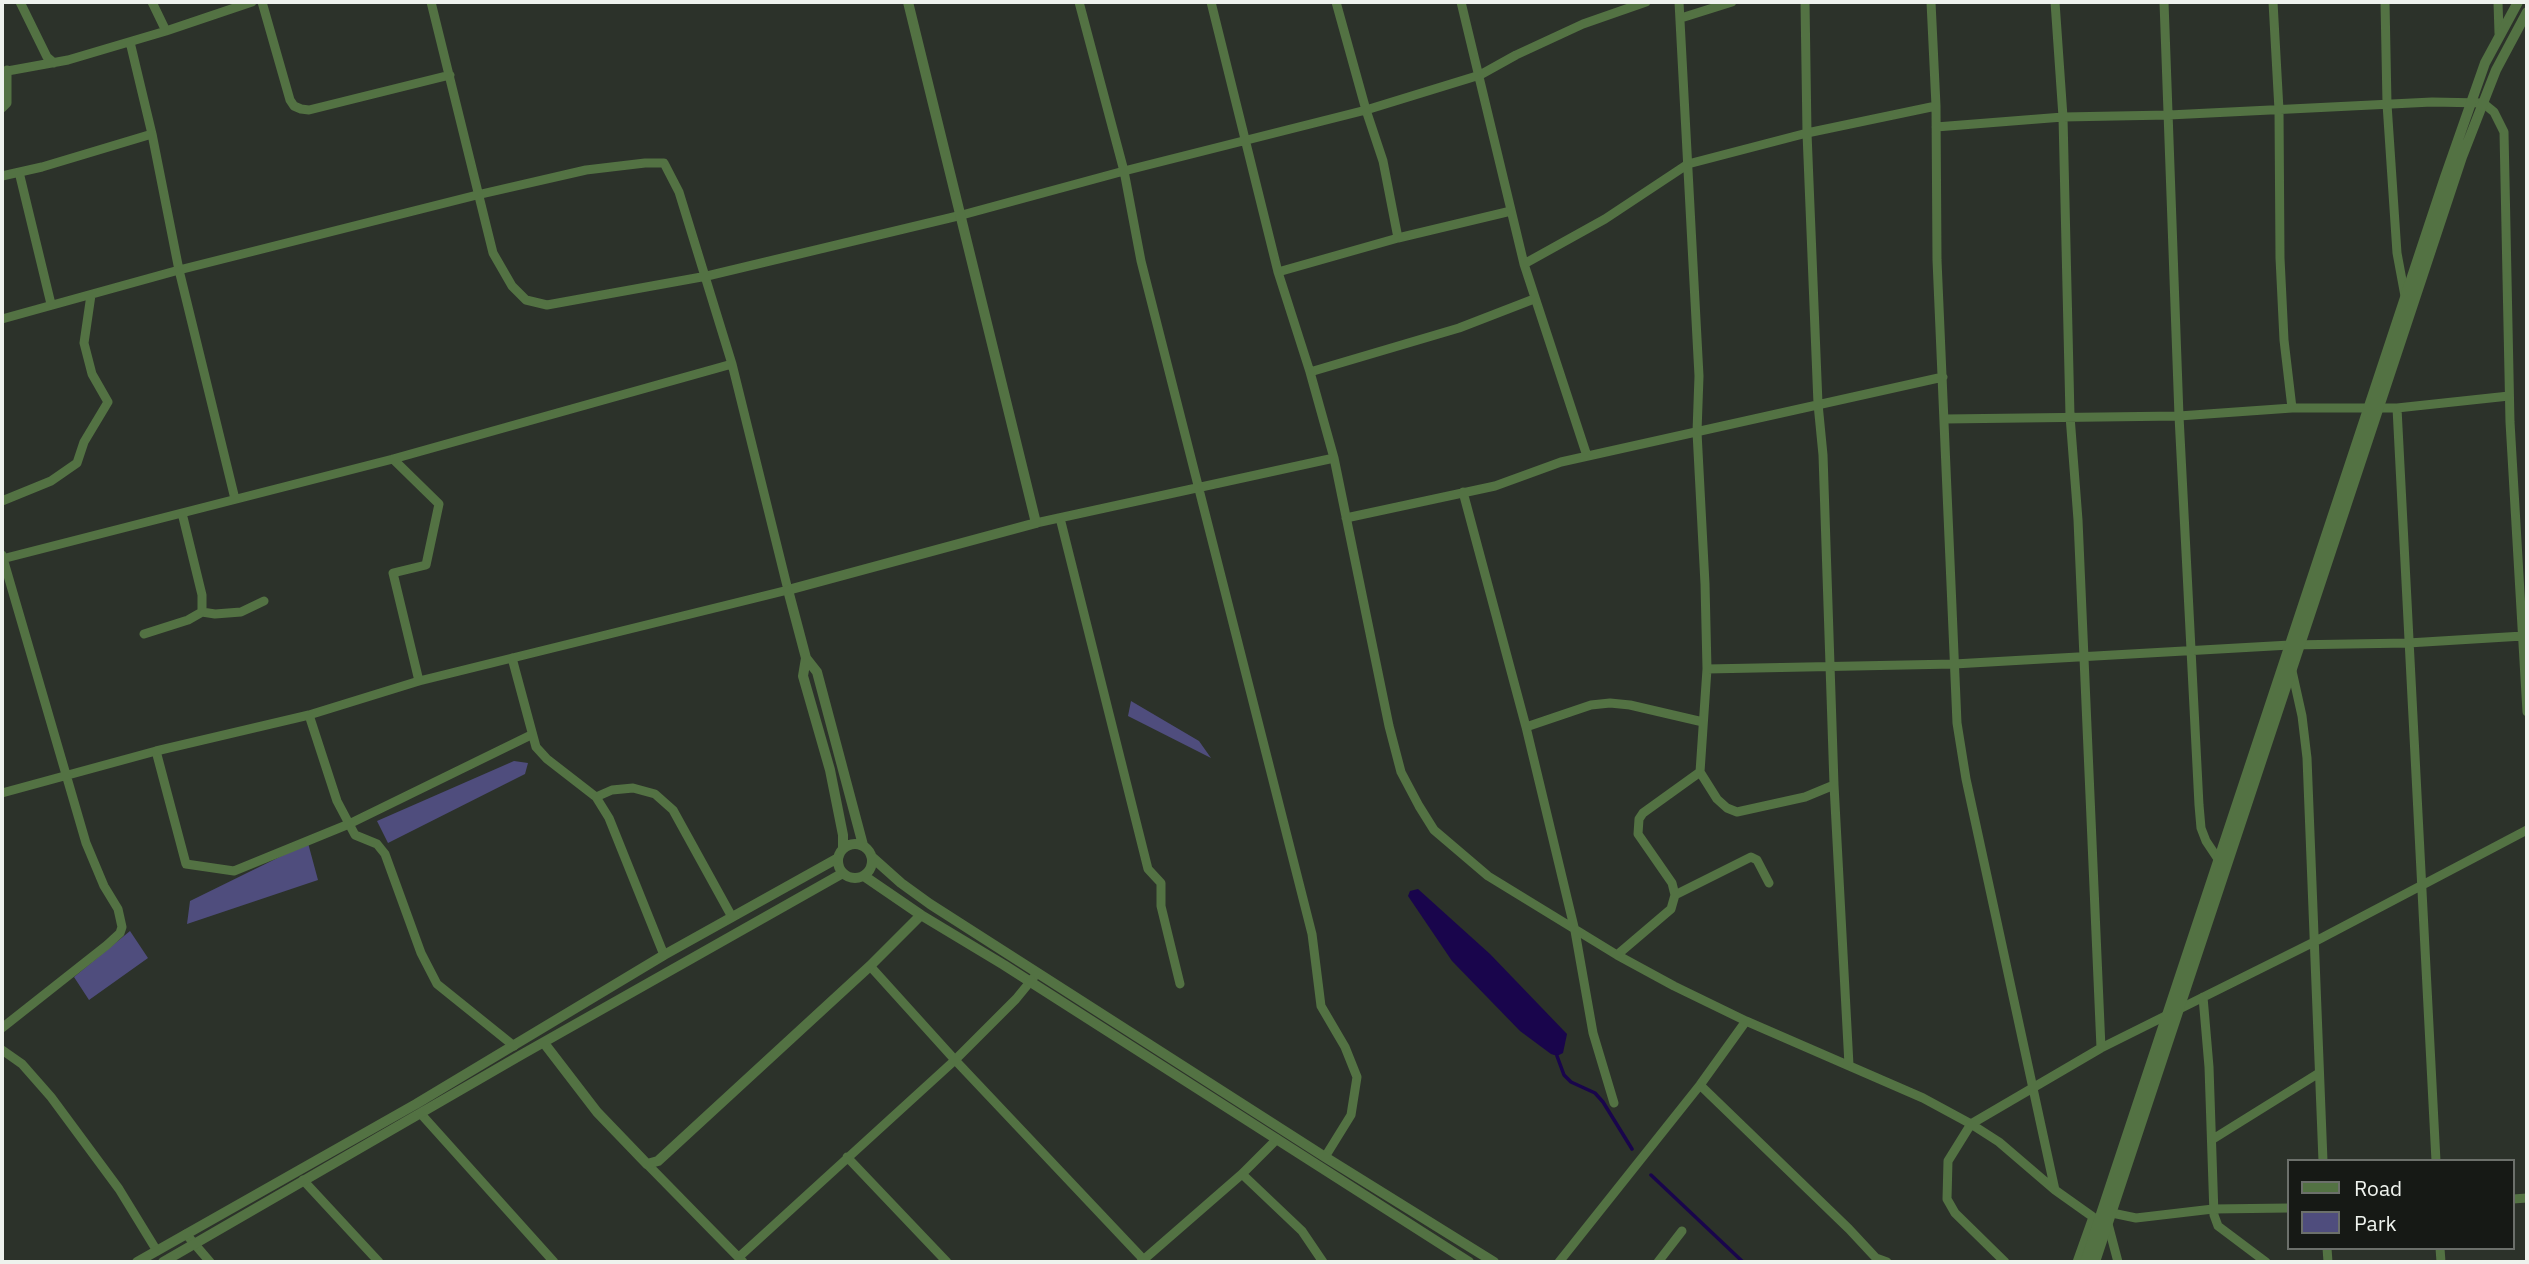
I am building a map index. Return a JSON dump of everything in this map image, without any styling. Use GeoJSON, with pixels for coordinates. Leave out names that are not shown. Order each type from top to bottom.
{"type":"FeatureCollection","features":[{"type":"Feature","properties":{"kind":"street"},"geometry":{"type":"LineString","coordinates":[[20,2],[47,57],[54,63]]}},
{"type":"Feature","properties":{"kind":"street"},"geometry":{"type":"LineString","coordinates":[[152,2],[166,31]]}},
{"type":"Feature","properties":{"kind":"street"},"geometry":{"type":"LineString","coordinates":[[2,107],[7,103],[4,71],[54,63],[130,42],[251,2]]}},
{"type":"Feature","properties":{"kind":"street"},"geometry":{"type":"LineString","coordinates":[[261,2],[290,100],[294,106],[301,109],[309,110],[450,75]]}},
{"type":"Feature","properties":{"kind":"street"},"geometry":{"type":"LineString","coordinates":[[431,2],[493,253],[512,286],[526,300],[547,305],[707,276],[962,215],[1124,170],[1366,110],[1480,75],[1583,24],[1646,2]]}},
{"type":"Feature","properties":{"kind":"street"},"geometry":{"type":"LineString","coordinates":[[908,2],[1036,523]]}},
{"type":"Feature","properties":{"kind":"street"},"geometry":{"type":"LineString","coordinates":[[1079,2],[1124,170],[1141,261],[1312,934],[1321,1006],[1345,1047],[1357,1077],[1351,1115],[1325,1157]]}},
{"type":"Feature","properties":{"kind":"street"},"geometry":{"type":"LineString","coordinates":[[1211,2],[1278,272],[1334,458],[1389,726],[1401,772],[1434,830],[1489,876],[1575,931],[1674,986],[1746,1021],[1923,1097],[1999,1142],[2055,1190],[2103,1218],[2136,1218],[2213,1209],[2288,1208]]}},
{"type":"Feature","properties":{"kind":"street"},"geometry":{"type":"LineString","coordinates":[[1336,2],[1383,161],[1398,238]]}},
{"type":"Feature","properties":{"kind":"street"},"geometry":{"type":"LineString","coordinates":[[1461,2],[1524,264],[1587,456]]}},
{"type":"Feature","properties":{"kind":"street"},"geometry":{"type":"LineString","coordinates":[[1679,2],[1699,376],[1698,432],[1705,584],[1707,668],[1700,772],[1717,799],[1737,812],[1805,797],[1834,785]]}},
{"type":"Feature","properties":{"kind":"street"},"geometry":{"type":"LineString","coordinates":[[1681,18],[1732,2]]}},
{"type":"Feature","properties":{"kind":"street"},"geometry":{"type":"LineString","coordinates":[[1805,2],[1807,133],[1818,404],[1823,455],[1834,785],[1849,1065]]}},
{"type":"Feature","properties":{"kind":"street"},"geometry":{"type":"LineString","coordinates":[[1931,2],[1936,106],[1937,260],[1957,723],[1966,779],[2055,1190]]}},
{"type":"Feature","properties":{"kind":"street"},"geometry":{"type":"LineString","coordinates":[[2055,2],[2063,117],[2070,416],[2078,520],[2101,1048]]}},
{"type":"Feature","properties":{"kind":"street"},"geometry":{"type":"LineString","coordinates":[[2164,2],[2179,416],[2201,828],[2218,859]]}},
{"type":"Feature","properties":{"kind":"street"},"geometry":{"type":"LineString","coordinates":[[2273,2],[2279,110],[2280,258],[2284,340],[2292,408]]}},
{"type":"Feature","properties":{"kind":"street"},"geometry":{"type":"LineString","coordinates":[[2385,2],[2387,104],[2397,253],[2405,296]]}},
{"type":"Feature","properties":{"kind":"street"},"geometry":{"type":"LineString","coordinates":[[2498,2],[2499,33]]}},
{"type":"Feature","properties":{"kind":"street"},"geometry":{"type":"LineString","coordinates":[[2095,1262],[2103,1218],[2166,1017],[2218,859],[2295,645],[2374,407],[2462,157],[2485,63],[2518,2]]}},
{"type":"Feature","properties":{"kind":"street"},"geometry":{"type":"LineString","coordinates":[[2374,407],[2405,296],[2477,102],[2527,12]]}},
{"type":"Feature","properties":{"kind":"street"},"geometry":{"type":"LineString","coordinates":[[130,42],[152,134],[179,270],[235,499]]}},
{"type":"Feature","properties":{"kind":"street"},"geometry":{"type":"LineString","coordinates":[[1936,127],[2063,117],[2169,115],[2387,104],[2477,102],[2494,112],[2504,132],[2509,396],[2527,712]]}},
{"type":"Feature","properties":{"kind":"street"},"geometry":{"type":"LineString","coordinates":[[1524,264],[1605,219],[1688,164],[1807,133],[1936,106]]}},
{"type":"Feature","properties":{"kind":"street"},"geometry":{"type":"LineString","coordinates":[[2,176],[152,134]]}},
{"type":"Feature","properties":{"kind":"street"},"geometry":{"type":"LineString","coordinates":[[2,319],[179,270],[477,195],[586,170],[664,163],[679,192],[733,364],[806,658],[817,672],[863,845],[873,858],[913,892],[1325,1157],[1494,1262]]}},
{"type":"Feature","properties":{"kind":"street"},"geometry":{"type":"LineString","coordinates":[[19,172],[51,304]]}},
{"type":"Feature","properties":{"kind":"street"},"geometry":{"type":"LineString","coordinates":[[1278,272],[1398,238],[1511,211]]}},
{"type":"Feature","properties":{"kind":"street"},"geometry":{"type":"LineString","coordinates":[[2,501],[51,481],[77,463],[84,442],[108,402],[92,374],[84,343],[91,295]]}},
{"type":"Feature","properties":{"kind":"street"},"geometry":{"type":"LineString","coordinates":[[1310,372],[1459,328],[1534,299]]}},
{"type":"Feature","properties":{"kind":"street"},"geometry":{"type":"LineString","coordinates":[[2,1028],[107,945],[120,933],[122,927],[118,909],[104,887],[86,843],[2,557],[393,459],[733,364]]}},
{"type":"Feature","properties":{"kind":"street"},"geometry":{"type":"LineString","coordinates":[[1346,518],[1495,486],[1561,462],[1942,377]]}},
{"type":"Feature","properties":{"kind":"street"},"geometry":{"type":"LineString","coordinates":[[1945,419],[2179,416],[2292,408],[2397,408],[2509,396]]}},
{"type":"Feature","properties":{"kind":"street"},"geometry":{"type":"LineString","coordinates":[[2397,408],[2436,1159]]}},
{"type":"Feature","properties":{"kind":"street"},"geometry":{"type":"LineString","coordinates":[[2,793],[64,774],[309,715],[419,681],[788,590],[1036,523],[1334,458]]}},
{"type":"Feature","properties":{"kind":"street"},"geometry":{"type":"LineString","coordinates":[[393,459],[439,504],[426,565],[393,573],[419,681]]}},
{"type":"Feature","properties":{"kind":"street"},"geometry":{"type":"LineString","coordinates":[[1463,492],[1526,727],[1575,931],[1593,1033],[1614,1103]]}},
{"type":"Feature","properties":{"kind":"street"},"geometry":{"type":"LineString","coordinates":[[181,513],[202,595],[202,611]]}},
{"type":"Feature","properties":{"kind":"street"},"geometry":{"type":"LineString","coordinates":[[1060,518],[1148,869],[1161,883],[1161,906],[1180,984]]}},
{"type":"Feature","properties":{"kind":"street"},"geometry":{"type":"LineString","coordinates":[[202,611],[215,614],[241,612],[264,601]]}},
{"type":"Feature","properties":{"kind":"street"},"geometry":{"type":"LineString","coordinates":[[144,634],[193,618],[202,611]]}},
{"type":"Feature","properties":{"kind":"street"},"geometry":{"type":"LineString","coordinates":[[1707,668],[1954,664],[2295,645],[2408,643],[2523,636]]}},
{"type":"Feature","properties":{"kind":"street"},"geometry":{"type":"LineString","coordinates":[[2085,1262],[2179,1009],[2292,671],[2295,645]]}},
{"type":"Feature","properties":{"kind":"street"},"geometry":{"type":"LineString","coordinates":[[512,658],[536,747],[547,759],[596,797],[609,818],[664,955]]}},
{"type":"Feature","properties":{"kind":"street"},"geometry":{"type":"LineString","coordinates":[[806,658],[803,676],[830,771],[843,873]]}},
{"type":"Feature","properties":{"kind":"street"},"geometry":{"type":"LineString","coordinates":[[2292,671],[2302,716],[2307,758],[2323,1159]]}},
{"type":"Feature","properties":{"kind":"street"},"geometry":{"type":"LineString","coordinates":[[1526,727],[1591,705],[1610,703],[1703,722]]}},
{"type":"Feature","properties":{"kind":"street"},"geometry":{"type":"LineString","coordinates":[[309,715],[337,801],[355,835],[377,844],[385,854],[421,953],[438,984],[514,1046]]}},
{"type":"Feature","properties":{"kind":"street"},"geometry":{"type":"LineString","coordinates":[[156,751],[186,864],[234,871],[349,824],[531,735]]}},
{"type":"Feature","properties":{"kind":"street"},"geometry":{"type":"LineString","coordinates":[[1617,955],[1671,909],[1675,895],[1672,883],[1638,834],[1639,819],[1643,813],[1700,772]]}},
{"type":"Feature","properties":{"kind":"street"},"geometry":{"type":"LineString","coordinates":[[596,797],[612,790],[633,788],[655,793],[673,810],[732,917]]}},
{"type":"Feature","properties":{"kind":"street"},"geometry":{"type":"LineString","coordinates":[[2005,1262],[1955,1213],[1947,1199],[1948,1161],[1971,1124],[2101,1048],[2314,942],[2527,830]]}},
{"type":"Feature","properties":{"kind":"street"},"geometry":{"type":"LineString","coordinates":[[137,1262],[514,1046],[664,955],[841,854],[853,844],[863,845]]}},
{"type":"Feature","properties":{"kind":"street"},"geometry":{"type":"LineString","coordinates":[[1675,895],[1751,857],[1757,860],[1769,883]]}},
{"type":"Feature","properties":{"kind":"street"},"geometry":{"type":"LineString","coordinates":[[843,873],[853,878],[863,876],[871,868],[873,858]]}},
{"type":"Feature","properties":{"kind":"street"},"geometry":{"type":"LineString","coordinates":[[163,1262],[843,873]]}},
{"type":"Feature","properties":{"kind":"street"},"geometry":{"type":"LineString","coordinates":[[863,876],[920,915],[1030,982],[1469,1262]]}},
{"type":"Feature","properties":{"kind":"street"},"geometry":{"type":"LineString","coordinates":[[648,1164],[673,1149],[920,915]]}},
{"type":"Feature","properties":{"kind":"street"},"geometry":{"type":"LineString","coordinates":[[870,965],[1144,1262],[1277,1139]]}},
{"type":"Feature","properties":{"kind":"street"},"geometry":{"type":"LineString","coordinates":[[544,1043],[597,1112],[741,1260],[847,1157],[955,1060],[1016,999],[1038,972]]}},
{"type":"Feature","properties":{"kind":"street"},"geometry":{"type":"LineString","coordinates":[[2203,997],[2213,1139],[2213,1209],[2218,1226],[2266,1262]]}},
{"type":"Feature","properties":{"kind":"street"},"geometry":{"type":"LineString","coordinates":[[1559,1262],[1700,1085],[1746,1021]]}},
{"type":"Feature","properties":{"kind":"street"},"geometry":{"type":"LineString","coordinates":[[2,1050],[22,1064],[51,1097],[119,1189],[156,1251]]}},
{"type":"Feature","properties":{"kind":"street"},"geometry":{"type":"LineString","coordinates":[[2213,1139],[2319,1073]]}},
{"type":"Feature","properties":{"kind":"street"},"geometry":{"type":"LineString","coordinates":[[1700,1085],[1849,1229],[1873,1260],[1886,1262]]}},
{"type":"Feature","properties":{"kind":"street"},"geometry":{"type":"LineString","coordinates":[[421,1114],[554,1262]]}},
{"type":"Feature","properties":{"kind":"street"},"geometry":{"type":"LineString","coordinates":[[847,1157],[947,1262]]}},
{"type":"Feature","properties":{"kind":"street"},"geometry":{"type":"LineString","coordinates":[[1242,1174],[1302,1231],[1323,1262]]}},
{"type":"Feature","properties":{"kind":"street"},"geometry":{"type":"LineString","coordinates":[[303,1180],[379,1262]]}},
{"type":"Feature","properties":{"kind":"street"},"geometry":{"type":"LineString","coordinates":[[2077,1262],[2103,1218]]}},
{"type":"Feature","properties":{"kind":"street"},"geometry":{"type":"LineString","coordinates":[[2103,1218],[2118,1262]]}},
{"type":"Feature","properties":{"kind":"street"},"geometry":{"type":"LineString","coordinates":[[1658,1262],[1682,1231]]}},
{"type":"Feature","properties":{"kind":"street"},"geometry":{"type":"LineString","coordinates":[[186,1234],[210,1262]]}},
{"type":"Feature","properties":{"kind":"green space"},"geometry":{"type":"Polygon","coordinates":[[[1131,701],[1199,741],[1211,758],[1128,716],[1131,701]]]}},
{"type":"Feature","properties":{"kind":"green space"},"geometry":{"type":"Polygon","coordinates":[[[514,761],[528,763],[525,774],[388,843],[377,821],[514,761]]]}},
{"type":"Feature","properties":{"kind":"green space"},"geometry":{"type":"Polygon","coordinates":[[[308,843],[318,880],[187,924],[190,901],[308,843]]]}},
{"type":"Feature","properties":{"kind":"green space"},"geometry":{"type":"Polygon","coordinates":[[[130,931],[148,958],[89,1000],[74,977],[130,931]]]}},
{"type":"Feature","properties":{"kind":"shaded area"},"geometry":{"type":"Polygon","coordinates":[[[1418,889],[1490,954],[1567,1034],[1563,1053],[1557,1056],[1551,1054],[1520,1031],[1452,961],[1408,896],[1410,891],[1418,889]]]}},
{"type":"Feature","properties":{"kind":"waterway"},"geometry":{"type":"LineString","coordinates":[[1557,1056],[1564,1075],[1571,1082],[1595,1093],[1603,1102],[1632,1149]]}},
{"type":"Feature","properties":{"kind":"waterway"},"geometry":{"type":"LineString","coordinates":[[1651,1175],[1743,1262]]}}]}
